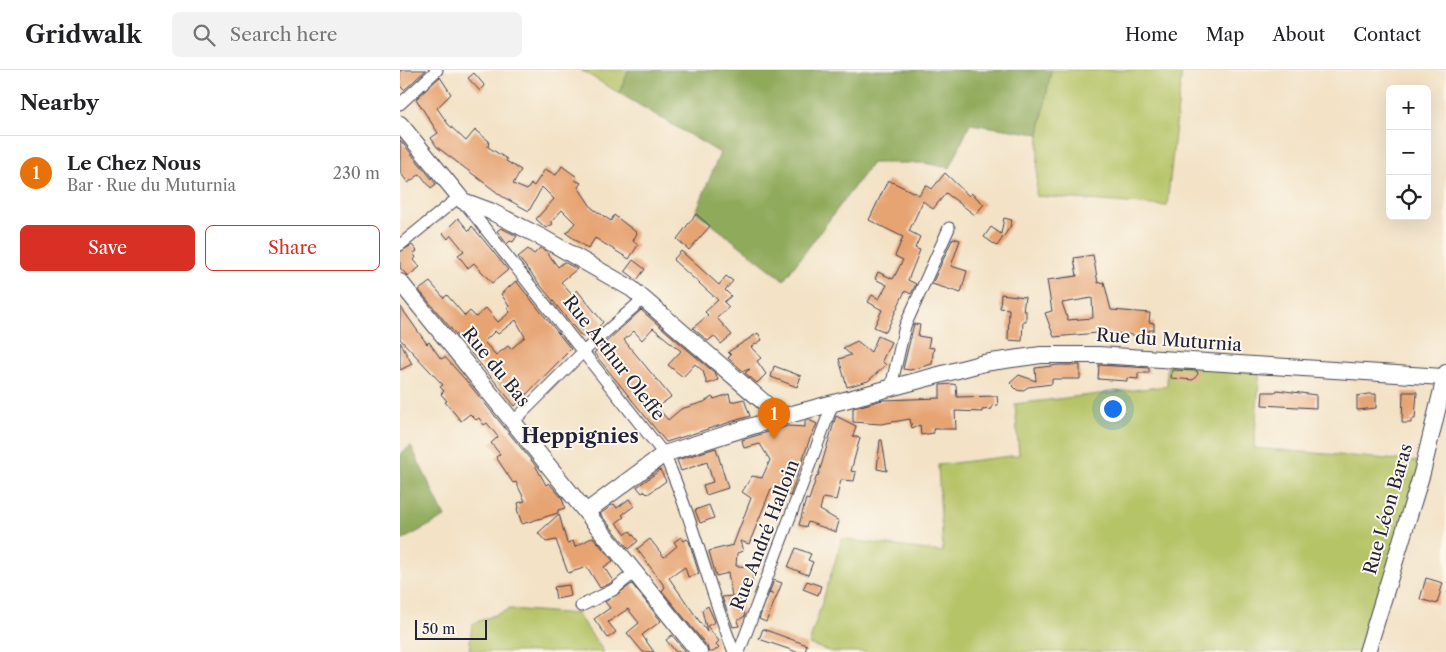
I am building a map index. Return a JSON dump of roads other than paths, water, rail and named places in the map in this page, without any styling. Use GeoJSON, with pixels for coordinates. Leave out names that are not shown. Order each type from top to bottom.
{"type":"FeatureCollection","features":[{"type":"Feature","properties":{"kind":"street"},"geometry":{"type":"LineString","coordinates":[[400,104],[437,70]]}},
{"type":"Feature","properties":{"kind":"street","name":"Rue Arthur Oleffe"},"geometry":{"type":"LineString","coordinates":[[400,124],[664,454],[684,502],[722,622],[734,652]]}},
{"type":"Feature","properties":{"kind":"street"},"geometry":{"type":"LineString","coordinates":[[400,245],[461,199],[490,211],[610,274],[643,299],[781,417]]}},
{"type":"Feature","properties":{"kind":"street"},"geometry":{"type":"LineString","coordinates":[[891,387],[905,326],[949,228]]}},
{"type":"Feature","properties":{"kind":"street","name":"Rue du Bas"},"geometry":{"type":"LineString","coordinates":[[400,282],[514,420],[699,652]]}},
{"type":"Feature","properties":{"kind":"street"},"geometry":{"type":"LineString","coordinates":[[514,420],[583,352],[643,299]]}},
{"type":"Feature","properties":{"kind":"street","name":"Rue du Muturnia"},"geometry":{"type":"LineString","coordinates":[[586,512],[664,454],[781,417],[984,363],[1041,355],[1098,355],[1445,375]]}},
{"type":"Feature","properties":{"kind":"street","name":"Rue Léon Baras"},"geometry":{"type":"LineString","coordinates":[[1367,652],[1422,473],[1445,375]]}},
{"type":"Feature","properties":{"kind":"street","name":"Rue André Halloin"},"geometry":{"type":"LineString","coordinates":[[739,652],[833,403]]}},
{"type":"Feature","properties":{"kind":"street"},"geometry":{"type":"LineString","coordinates":[[581,606],[613,590],[635,572]]}},
{"type":"Feature","properties":{"kind":"place","name":"Le Chez Nous"},"geometry":{"type":"Point","coordinates":[774,439]}},
{"type":"Feature","properties":{"kind":"district","name":"Heppignies"},"geometry":{"type":"Point","coordinates":[580,436]}}]}
